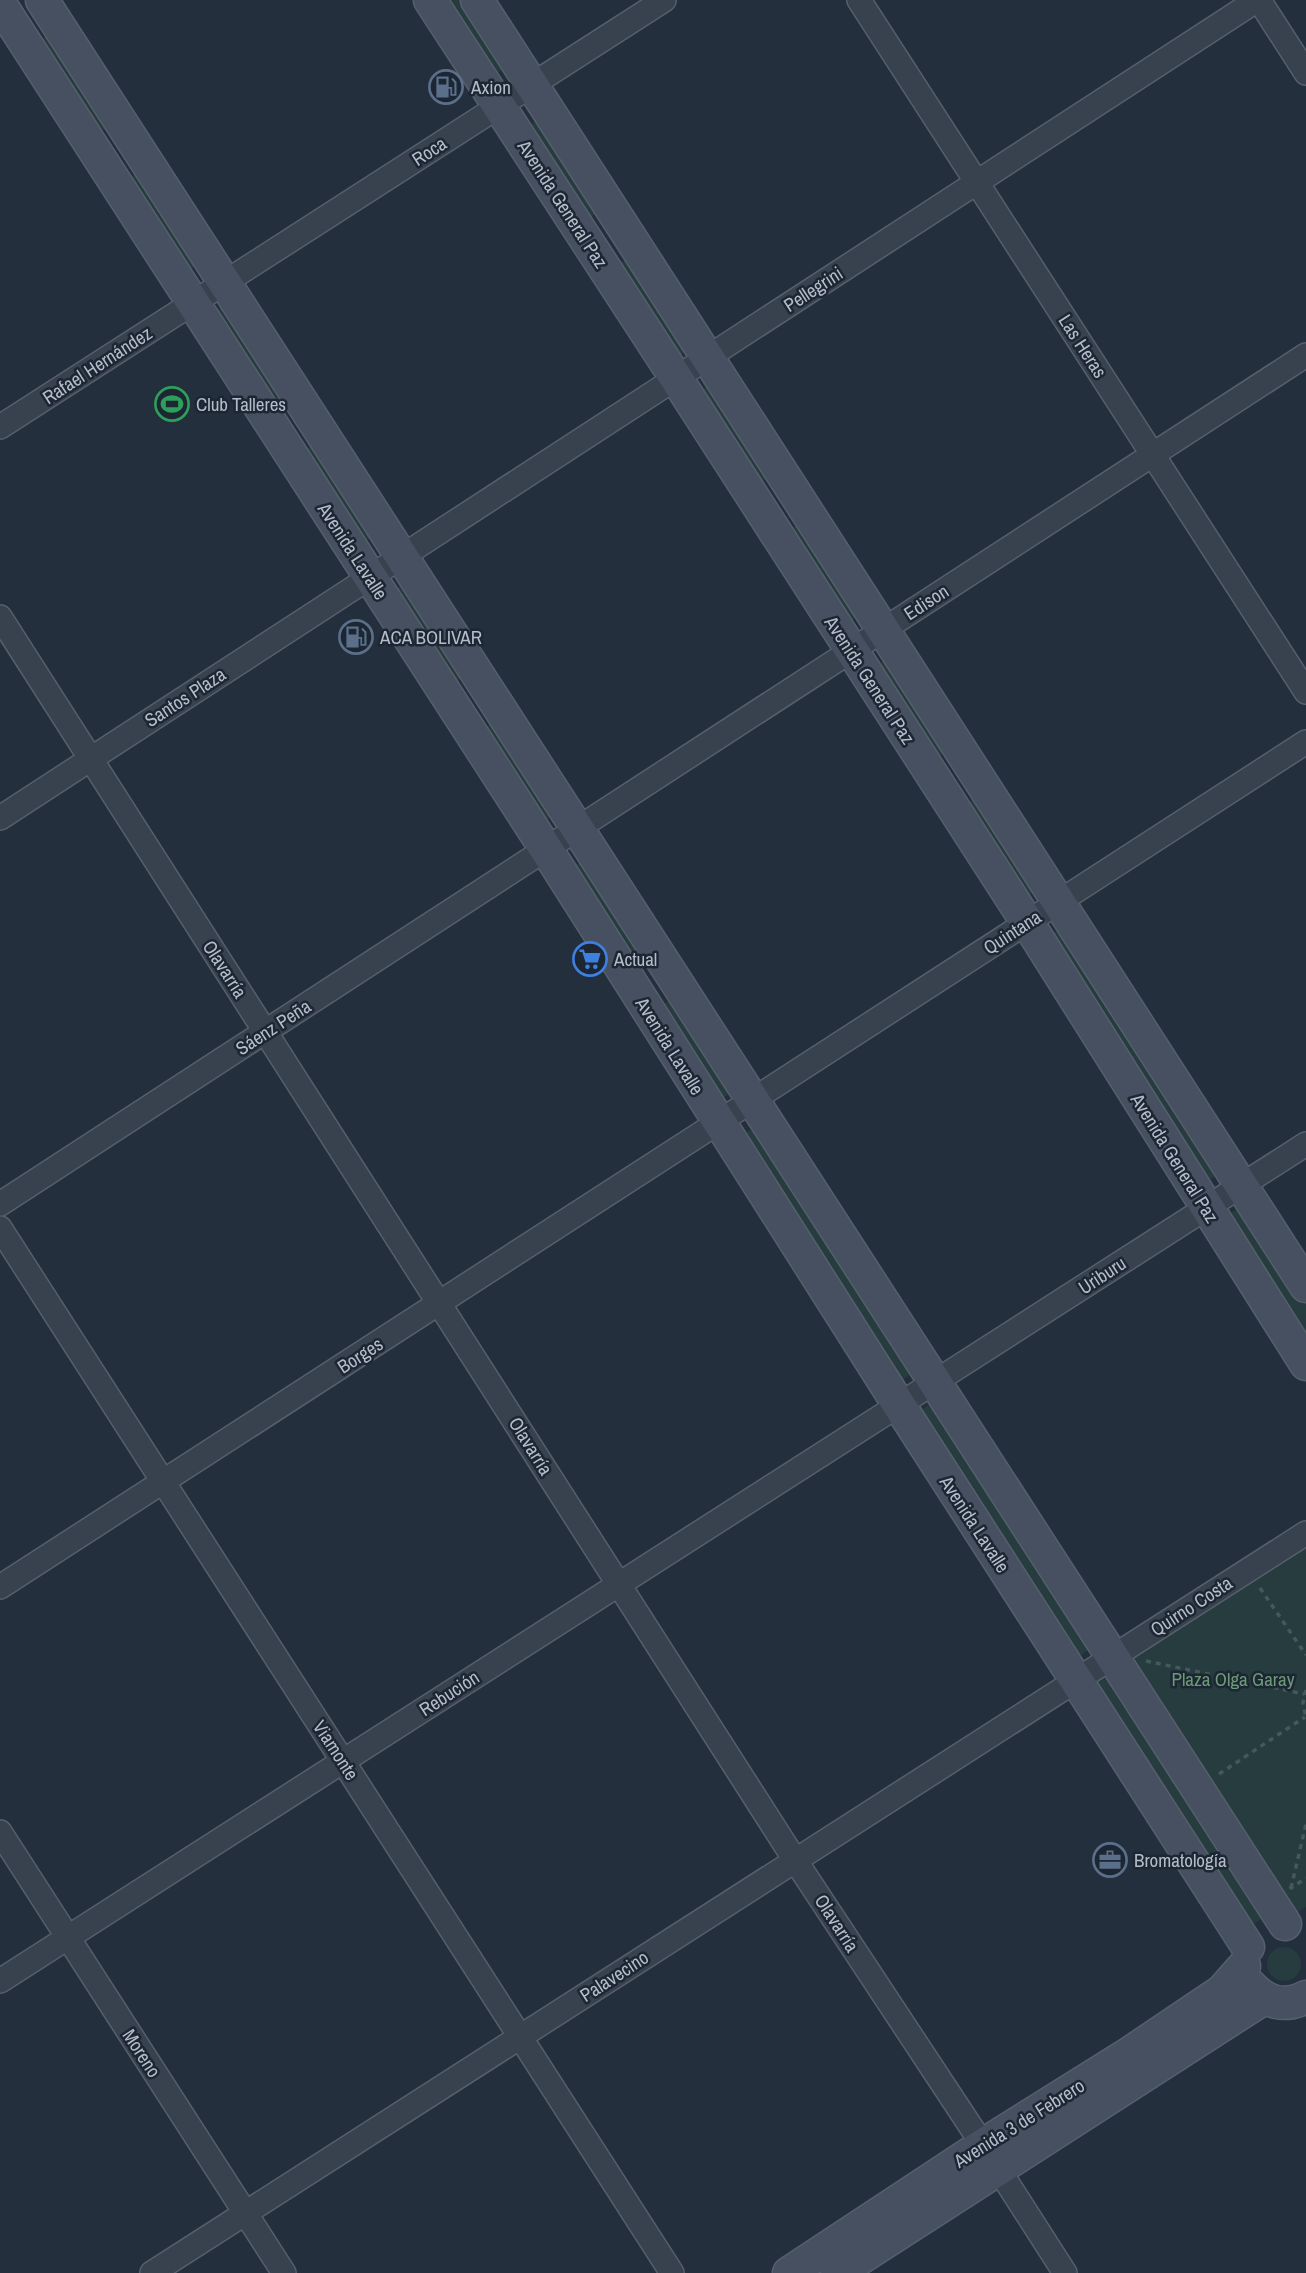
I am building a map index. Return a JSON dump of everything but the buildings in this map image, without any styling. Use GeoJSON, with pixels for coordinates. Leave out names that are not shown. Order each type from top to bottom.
{"type":"FeatureCollection","features":[{"type":"Feature","properties":{"kind":"main road","name":"Avenida General Paz"},"geometry":{"type":"LineString","coordinates":[[430,0],[1027,922],[1306,1364]]}},
{"type":"Feature","properties":{"kind":"main road","name":"Avenida General Paz"},"geometry":{"type":"LineString","coordinates":[[477,0],[1306,1286]]}},
{"type":"Feature","properties":{"kind":"main road","name":"Avenida Lavalle"},"geometry":{"type":"LineString","coordinates":[[45,1],[1113,1657],[1299,1927]]}},
{"type":"Feature","properties":{"kind":"main road","name":"Avenida Lavalle"},"geometry":{"type":"LineString","coordinates":[[4,19],[193,303],[546,849],[719,1124],[1077,1680],[1246,1956],[1246,1976],[1251,1987],[1290,2006]]}},
{"type":"Feature","properties":{"kind":"main road","name":"Avenida 3 de Febrero"},"geometry":{"type":"LineString","coordinates":[[789,2273],[860,2242],[1138,2064],[1222,1991],[1246,1956],[1252,1939],[1262,1930],[1275,1924],[1299,1927]]}},
{"type":"Feature","properties":{"kind":"main road","name":"Avenida 3 de Febrero"},"geometry":{"type":"LineString","coordinates":[[1138,2064],[1290,2006]]}},
{"type":"Feature","properties":{"kind":"main road","name":"Avenida 3 de Febrero"},"geometry":{"type":"LineString","coordinates":[[837,2273],[860,2242]]}},
{"type":"Feature","properties":{"kind":"street","name":"Roca"},"geometry":{"type":"LineString","coordinates":[[193,303],[664,0]]}},
{"type":"Feature","properties":{"kind":"street","name":"Las Heras"},"geometry":{"type":"LineString","coordinates":[[859,0],[1306,692]]}},
{"type":"Feature","properties":{"kind":"street","name":"Pellegrini"},"geometry":{"type":"LineString","coordinates":[[370,578],[1258,0]]}},
{"type":"Feature","properties":{"kind":"street"},"geometry":{"type":"LineString","coordinates":[[1258,0],[1306,73]]}},
{"type":"Feature","properties":{"kind":"street"},"geometry":{"type":"LineString","coordinates":[[4,19],[45,1]]}},
{"type":"Feature","properties":{"kind":"street","name":"Rafael Hernández"},"geometry":{"type":"LineString","coordinates":[[0,427],[193,303]]}},
{"type":"Feature","properties":{"kind":"street","name":"Edison"},"geometry":{"type":"LineString","coordinates":[[546,849],[1306,355]]}},
{"type":"Feature","properties":{"kind":"street","name":"Santos Plaza"},"geometry":{"type":"LineString","coordinates":[[0,818],[370,578]]}},
{"type":"Feature","properties":{"kind":"street","name":"Olavarría"},"geometry":{"type":"LineString","coordinates":[[0,617],[618,1585],[1065,2273]]}},
{"type":"Feature","properties":{"kind":"street","name":"Quintana"},"geometry":{"type":"LineString","coordinates":[[719,1124],[752,1099],[1306,742]]}},
{"type":"Feature","properties":{"kind":"street","name":"Sáenz Peña"},"geometry":{"type":"LineString","coordinates":[[0,1204],[546,849]]}},
{"type":"Feature","properties":{"kind":"street","name":"Borges"},"geometry":{"type":"LineString","coordinates":[[0,1587],[719,1124]]}},
{"type":"Feature","properties":{"kind":"street","name":"Uriburu"},"geometry":{"type":"LineString","coordinates":[[899,1405],[1306,1144]]}},
{"type":"Feature","properties":{"kind":"street","name":"Viamonte"},"geometry":{"type":"LineString","coordinates":[[0,1228],[672,2273]]}},
{"type":"Feature","properties":{"kind":"street","name":"Rebución"},"geometry":{"type":"LineString","coordinates":[[0,1981],[899,1405]]}},
{"type":"Feature","properties":{"kind":"street","name":"Quirno Costa"},"geometry":{"type":"LineString","coordinates":[[1077,1680],[1306,1533]]}},
{"type":"Feature","properties":{"kind":"street","name":"Palavecino"},"geometry":{"type":"LineString","coordinates":[[152,2273],[1077,1680]]}},
{"type":"Feature","properties":{"kind":"street","name":"Moreno"},"geometry":{"type":"LineString","coordinates":[[0,1832],[284,2273]]}},
{"type":"Feature","properties":{"kind":"path"},"geometry":{"type":"LineString","coordinates":[[1260,1588],[1306,1655]]}},
{"type":"Feature","properties":{"kind":"path"},"geometry":{"type":"LineString","coordinates":[[1146,1661],[1157,1654]]}},
{"type":"Feature","properties":{"kind":"path"},"geometry":{"type":"LineString","coordinates":[[1113,1657],[1146,1661],[1305,1693],[1305,1718],[1219,1774]]}},
{"type":"Feature","properties":{"kind":"path"},"geometry":{"type":"LineString","coordinates":[[1146,1661],[1153,1672]]}},
{"type":"Feature","properties":{"kind":"path"},"geometry":{"type":"LineString","coordinates":[[1299,1927],[1292,1888],[1306,1825]]}},
{"type":"Feature","properties":{"kind":"path"},"geometry":{"type":"LineString","coordinates":[[1284,1876],[1292,1888]]}},
{"type":"Feature","properties":{"kind":"path"},"geometry":{"type":"LineString","coordinates":[[1292,1888],[1306,1878]]}},
{"type":"Feature","properties":{"kind":"green space"},"geometry":{"type":"Polygon","coordinates":[[[444,0],[465,0],[507,67],[492,76],[444,0]]]}},
{"type":"Feature","properties":{"kind":"green space"},"geometry":{"type":"Polygon","coordinates":[[[53,31],[113,124],[97,133],[38,41],[53,31]]]}},
{"type":"Feature","properties":{"kind":"green space"},"geometry":{"type":"Polygon","coordinates":[[[542,117],[601,210],[586,220],[527,127],[542,117]]]}},
{"type":"Feature","properties":{"kind":"green space"},"geometry":{"type":"Polygon","coordinates":[[[142,169],[201,262],[187,272],[128,179],[142,169]]]}},
{"type":"Feature","properties":{"kind":"green space"},"geometry":{"type":"Polygon","coordinates":[[[631,256],[690,349],[675,358],[616,266],[631,256]]]}},
{"type":"Feature","properties":{"kind":"green space"},"geometry":{"type":"Polygon","coordinates":[[[228,303],[287,396],[272,406],[213,313],[228,303]]]}},
{"type":"Feature","properties":{"kind":"green space"},"geometry":{"type":"Polygon","coordinates":[[[714,382],[773,475],[758,484],[699,392],[714,382]]]}},
{"type":"Feature","properties":{"kind":"green space"},"geometry":{"type":"Polygon","coordinates":[[[317,442],[376,535],[361,544],[302,451],[317,442]]]}},
{"type":"Feature","properties":{"kind":"green space"},"geometry":{"type":"Polygon","coordinates":[[[803,521],[862,613],[847,623],[788,530],[803,521]]]}},
{"type":"Feature","properties":{"kind":"green space"},"geometry":{"type":"Polygon","coordinates":[[[407,582],[466,674],[452,684],[392,591],[407,582]]]}},
{"type":"Feature","properties":{"kind":"green space"},"geometry":{"type":"Polygon","coordinates":[[[889,658],[948,751],[933,760],[874,667],[889,658]]]}},
{"type":"Feature","properties":{"kind":"green space"},"geometry":{"type":"Polygon","coordinates":[[[496,720],[556,813],[541,823],[481,730],[496,720]]]}},
{"type":"Feature","properties":{"kind":"green space"},"geometry":{"type":"Polygon","coordinates":[[[978,796],[1037,889],[1023,899],[963,806],[978,796]]]}},
{"type":"Feature","properties":{"kind":"green space"},"geometry":{"type":"Polygon","coordinates":[[[586,859],[645,951],[631,961],[571,868],[586,859]]]}},
{"type":"Feature","properties":{"kind":"green space"},"geometry":{"type":"Polygon","coordinates":[[[1063,927],[1221,1172],[1206,1182],[1048,937],[1063,927]]]}},
{"type":"Feature","properties":{"kind":"green space"},"geometry":{"type":"Polygon","coordinates":[[[675,997],[735,1090],[720,1100],[660,1007],[675,997]]]}},
{"type":"Feature","properties":{"kind":"green space"},"geometry":{"type":"Polygon","coordinates":[[[757,1126],[915,1371],[901,1381],[742,1135],[757,1126]]]}},
{"type":"Feature","properties":{"kind":"green space"},"geometry":{"type":"Polygon","coordinates":[[[1243,1205],[1306,1303],[1306,1336],[1228,1215],[1243,1205]]]}},
{"type":"Feature","properties":{"kind":"green space"},"geometry":{"type":"Polygon","coordinates":[[[933,1402],[1091,1648],[1077,1658],[918,1412],[933,1402]]]}},
{"type":"Feature","properties":{"kind":"green space","name":"Plaza Olga Garay"},"geometry":{"type":"Polygon","coordinates":[[[1306,1545],[1306,1907],[1295,1914],[1132,1657],[1306,1545]]]}},
{"type":"Feature","properties":{"kind":"green space"},"geometry":{"type":"Polygon","coordinates":[[[1108,1670],[1266,1916],[1252,1925],[1094,1680],[1108,1670]]]}},
{"type":"Feature","properties":{"kind":"green space"},"geometry":{"type":"Polygon","coordinates":[[[1284,1947],[1296,1952],[1301,1964],[1296,1976],[1284,1981],[1272,1976],[1267,1964],[1272,1952],[1284,1947]]]}},
{"type":"Feature","properties":{"kind":"place","name":"Axion"},"geometry":{"type":"Point","coordinates":[446,87]}},
{"type":"Feature","properties":{"kind":"place","name":"Club Talleres"},"geometry":{"type":"Point","coordinates":[172,404]}},
{"type":"Feature","properties":{"kind":"place","name":"ACA BOLIVAR"},"geometry":{"type":"Point","coordinates":[356,637]}},
{"type":"Feature","properties":{"kind":"place","name":"Actual"},"geometry":{"type":"Point","coordinates":[590,959]}},
{"type":"Feature","properties":{"kind":"place","name":"Bromatología"},"geometry":{"type":"Point","coordinates":[1110,1860]}}]}
